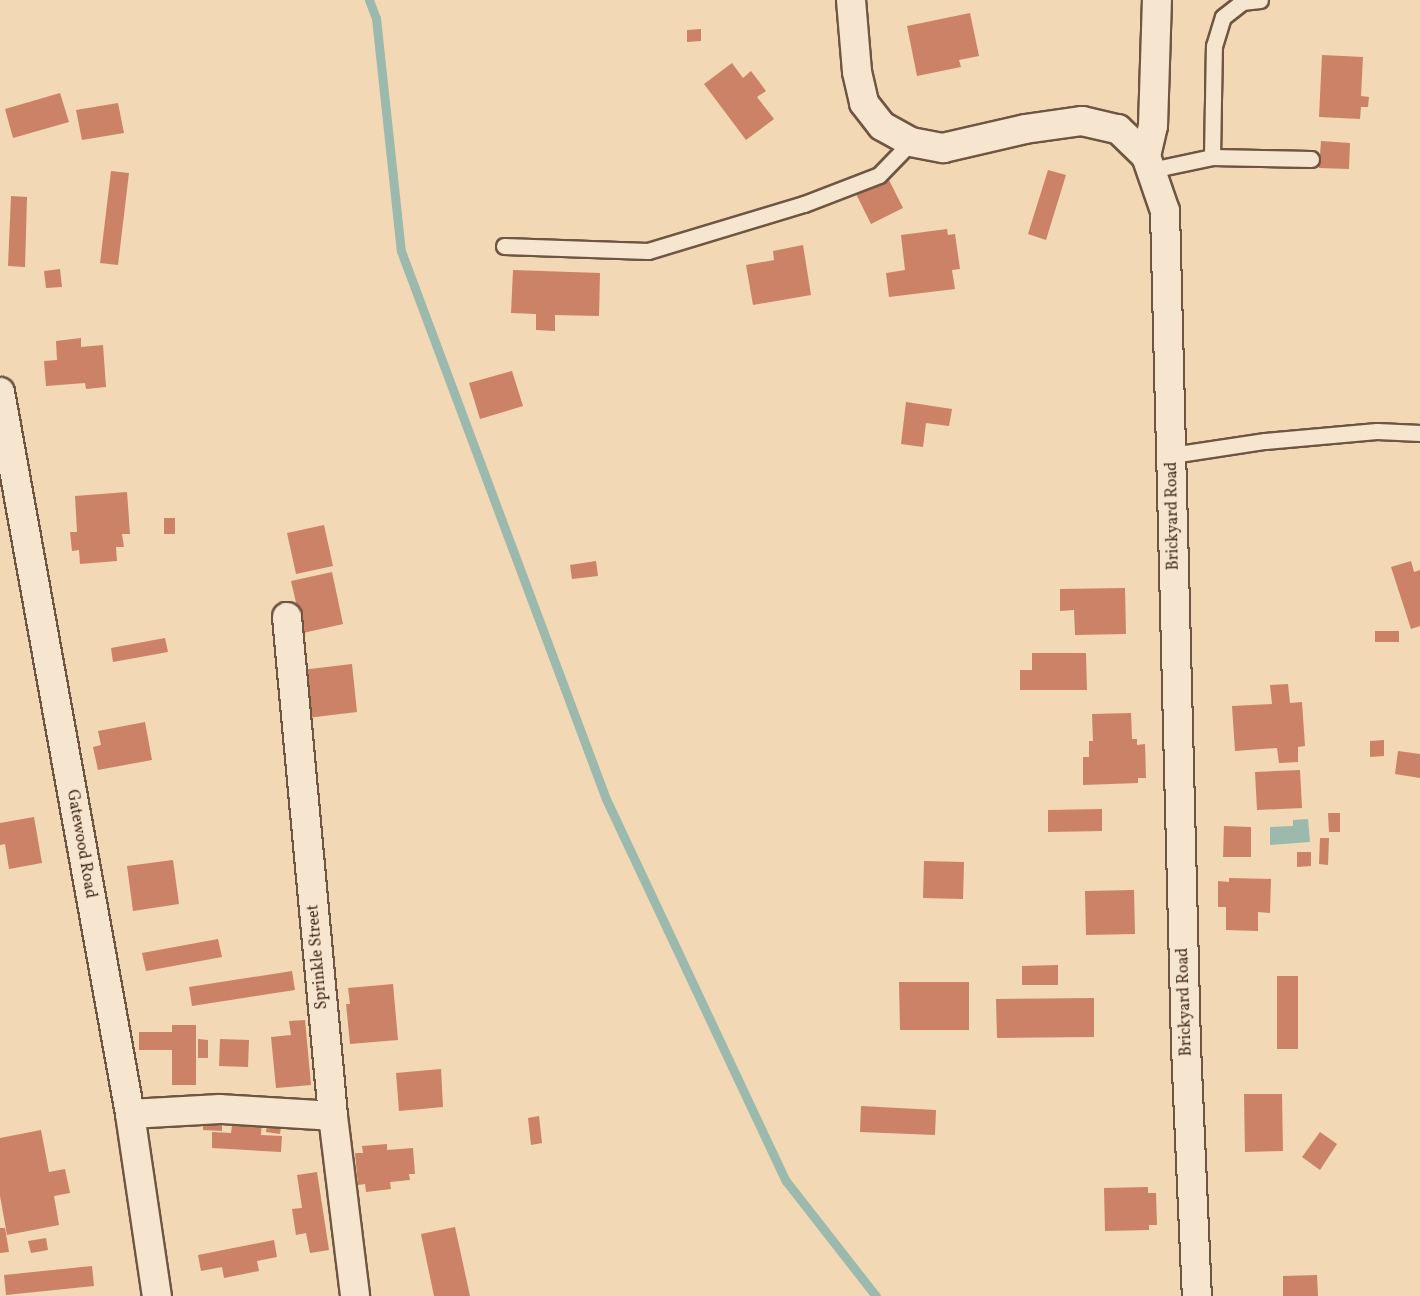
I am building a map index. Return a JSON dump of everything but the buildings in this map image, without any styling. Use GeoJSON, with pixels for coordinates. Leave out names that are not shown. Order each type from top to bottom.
{"type":"FeatureCollection","features":[{"type":"Feature","properties":{"kind":"street","name":"Brickyard Road"},"geometry":{"type":"LineString","coordinates":[[851,0],[857,72],[864,103],[882,126],[911,142],[943,148],[1025,129],[1082,121],[1118,129],[1149,163],[1165,212],[1186,1047],[1197,1296]]}},
{"type":"Feature","properties":{"kind":"street"},"geometry":{"type":"LineString","coordinates":[[1149,163],[1153,126],[1157,0]]}},
{"type":"Feature","properties":{"kind":"street","name":"Gatewood Road"},"geometry":{"type":"LineString","coordinates":[[0,392],[130,1114],[157,1296]]}},
{"type":"Feature","properties":{"kind":"street","name":"Sprinkle Street"},"geometry":{"type":"LineString","coordinates":[[286,617],[333,1116],[355,1296]]}},
{"type":"Feature","properties":{"kind":"street"},"geometry":{"type":"LineString","coordinates":[[130,1114],[220,1109],[333,1116]]}},
{"type":"Feature","properties":{"kind":"lane"},"geometry":{"type":"LineString","coordinates":[[1212,157],[1214,46],[1223,17],[1242,2],[1260,0]]}},
{"type":"Feature","properties":{"kind":"lane"},"geometry":{"type":"LineString","coordinates":[[504,246],[648,251],[804,204],[879,175],[911,142]]}},
{"type":"Feature","properties":{"kind":"lane"},"geometry":{"type":"LineString","coordinates":[[1149,163],[1212,157],[1311,159]]}},
{"type":"Feature","properties":{"kind":"lane"},"geometry":{"type":"LineString","coordinates":[[1172,455],[1265,441],[1377,431],[1420,433]]}},
{"type":"Feature","properties":{"kind":"shaded area"},"geometry":{"type":"Polygon","coordinates":[[[1308,819],[1310,842],[1270,845],[1270,827],[1293,826],[1293,820],[1308,819]]]}},
{"type":"Feature","properties":{"kind":"waterway"},"geometry":{"type":"LineString","coordinates":[[369,0],[376,18],[401,251],[606,799],[786,1181],[876,1296]]}}]}
